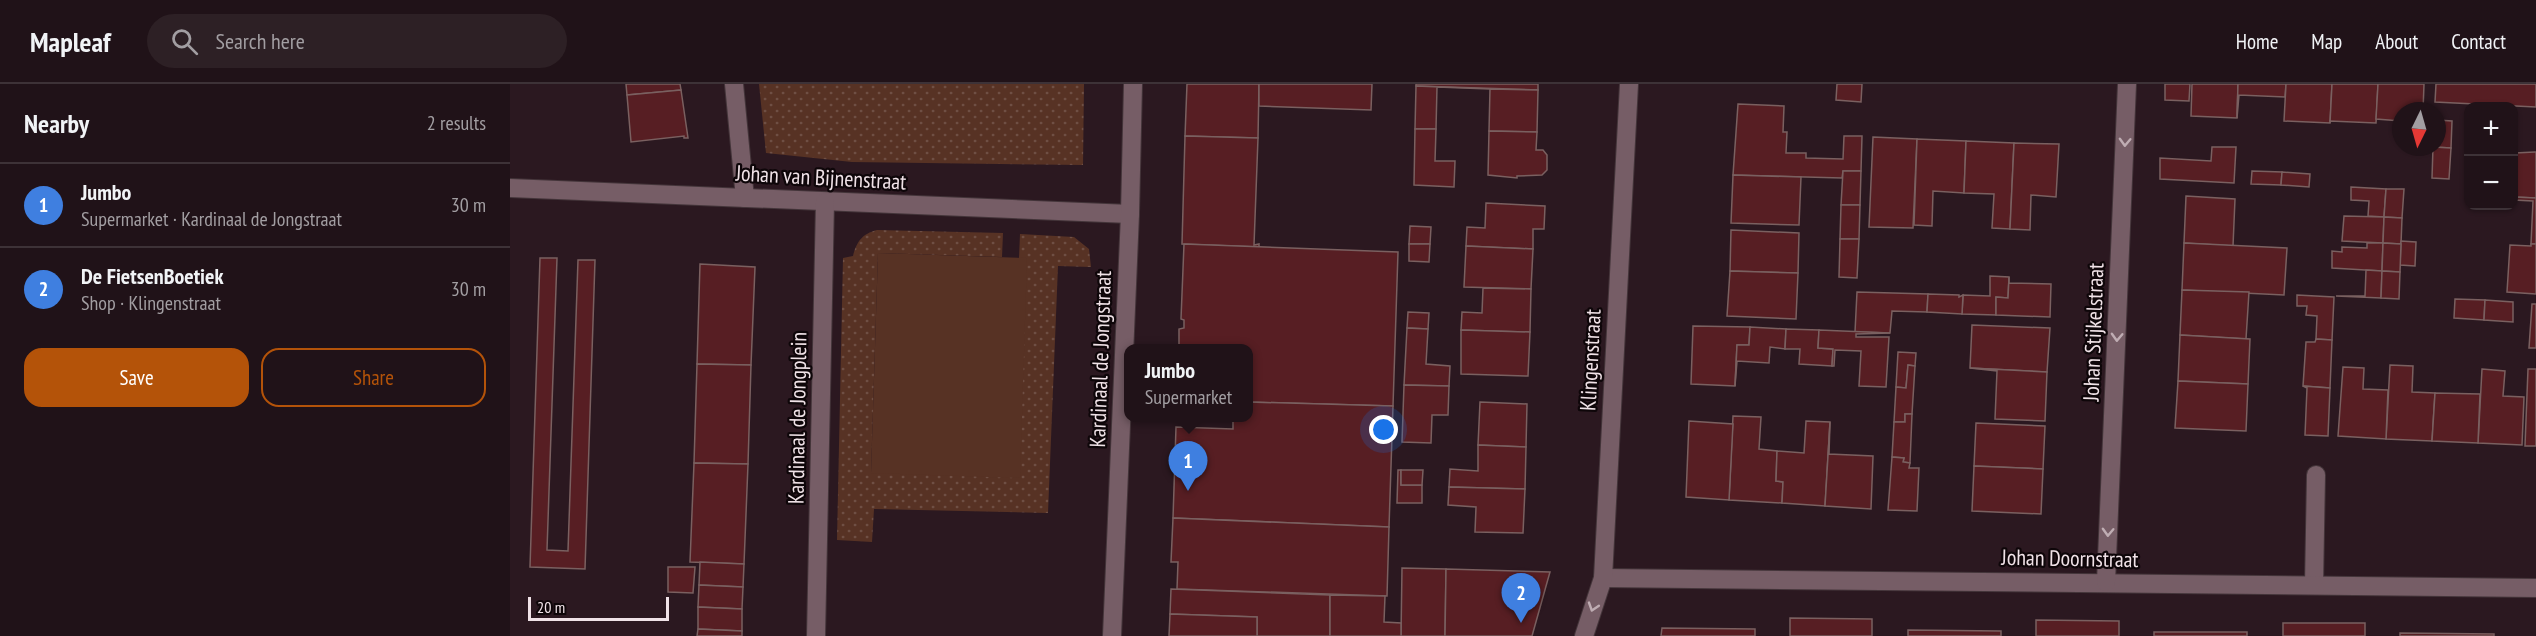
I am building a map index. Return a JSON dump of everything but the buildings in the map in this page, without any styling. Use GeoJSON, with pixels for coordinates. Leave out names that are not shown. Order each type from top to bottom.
{"type":"FeatureCollection","features":[{"type":"Feature","properties":{"kind":"street"},"geometry":{"type":"LineString","coordinates":[[734,84],[745,198]]}},
{"type":"Feature","properties":{"kind":"street","name":"Kardinaal de Jongstraat"},"geometry":{"type":"LineString","coordinates":[[1124,344],[1133,84]]}},
{"type":"Feature","properties":{"kind":"street","name":"Klingenstraat"},"geometry":{"type":"LineString","coordinates":[[1584,636],[1603,578],[1629,84]]}},
{"type":"Feature","properties":{"kind":"street","name":"Johan Stijkelstraat"},"geometry":{"type":"LineString","coordinates":[[2106,582],[2127,84]]}},
{"type":"Feature","properties":{"kind":"street","name":"Johan van Bijnenstraat"},"geometry":{"type":"LineString","coordinates":[[510,188],[1130,214]]}},
{"type":"Feature","properties":{"kind":"street","name":"Kardinaal de Jongplein"},"geometry":{"type":"LineString","coordinates":[[816,636],[825,202]]}},
{"type":"Feature","properties":{"kind":"street","name":"Kardinaal de Jongstraat"},"geometry":{"type":"LineString","coordinates":[[1112,636],[1124,355]]}},
{"type":"Feature","properties":{"kind":"street"},"geometry":{"type":"LineString","coordinates":[[2314,585],[2316,475]]}},
{"type":"Feature","properties":{"kind":"street","name":"Johan Doornstraat"},"geometry":{"type":"LineString","coordinates":[[1603,578],[2536,588]]}},
{"type":"Feature","properties":{"kind":"shaded area"},"geometry":{"type":"Polygon","coordinates":[[[759,84],[1084,84],[1083,165],[852,162],[766,153],[759,84]]]}},
{"type":"Feature","properties":{"kind":"shaded area"},"geometry":{"type":"Polygon","coordinates":[[[877,230],[1003,233],[1002,257],[878,253],[871,473],[1027,258],[1019,258],[1020,234],[1074,237],[1089,249],[1091,267],[1058,266],[1048,513],[874,509],[872,542],[837,540],[843,258],[853,256],[861,239],[877,230]]]}},
{"type":"Feature","properties":{"kind":"shaded area"},"geometry":{"type":"Polygon","coordinates":[[[878,253],[1027,258],[1020,478],[871,473],[878,253]]]}},
{"type":"Feature","properties":{"kind":"place","name":"Jumbo"},"geometry":{"type":"Point","coordinates":[1188,491]}},
{"type":"Feature","properties":{"kind":"place","name":"De FietsenBoetiek"},"geometry":{"type":"Point","coordinates":[1521,623]}}]}
